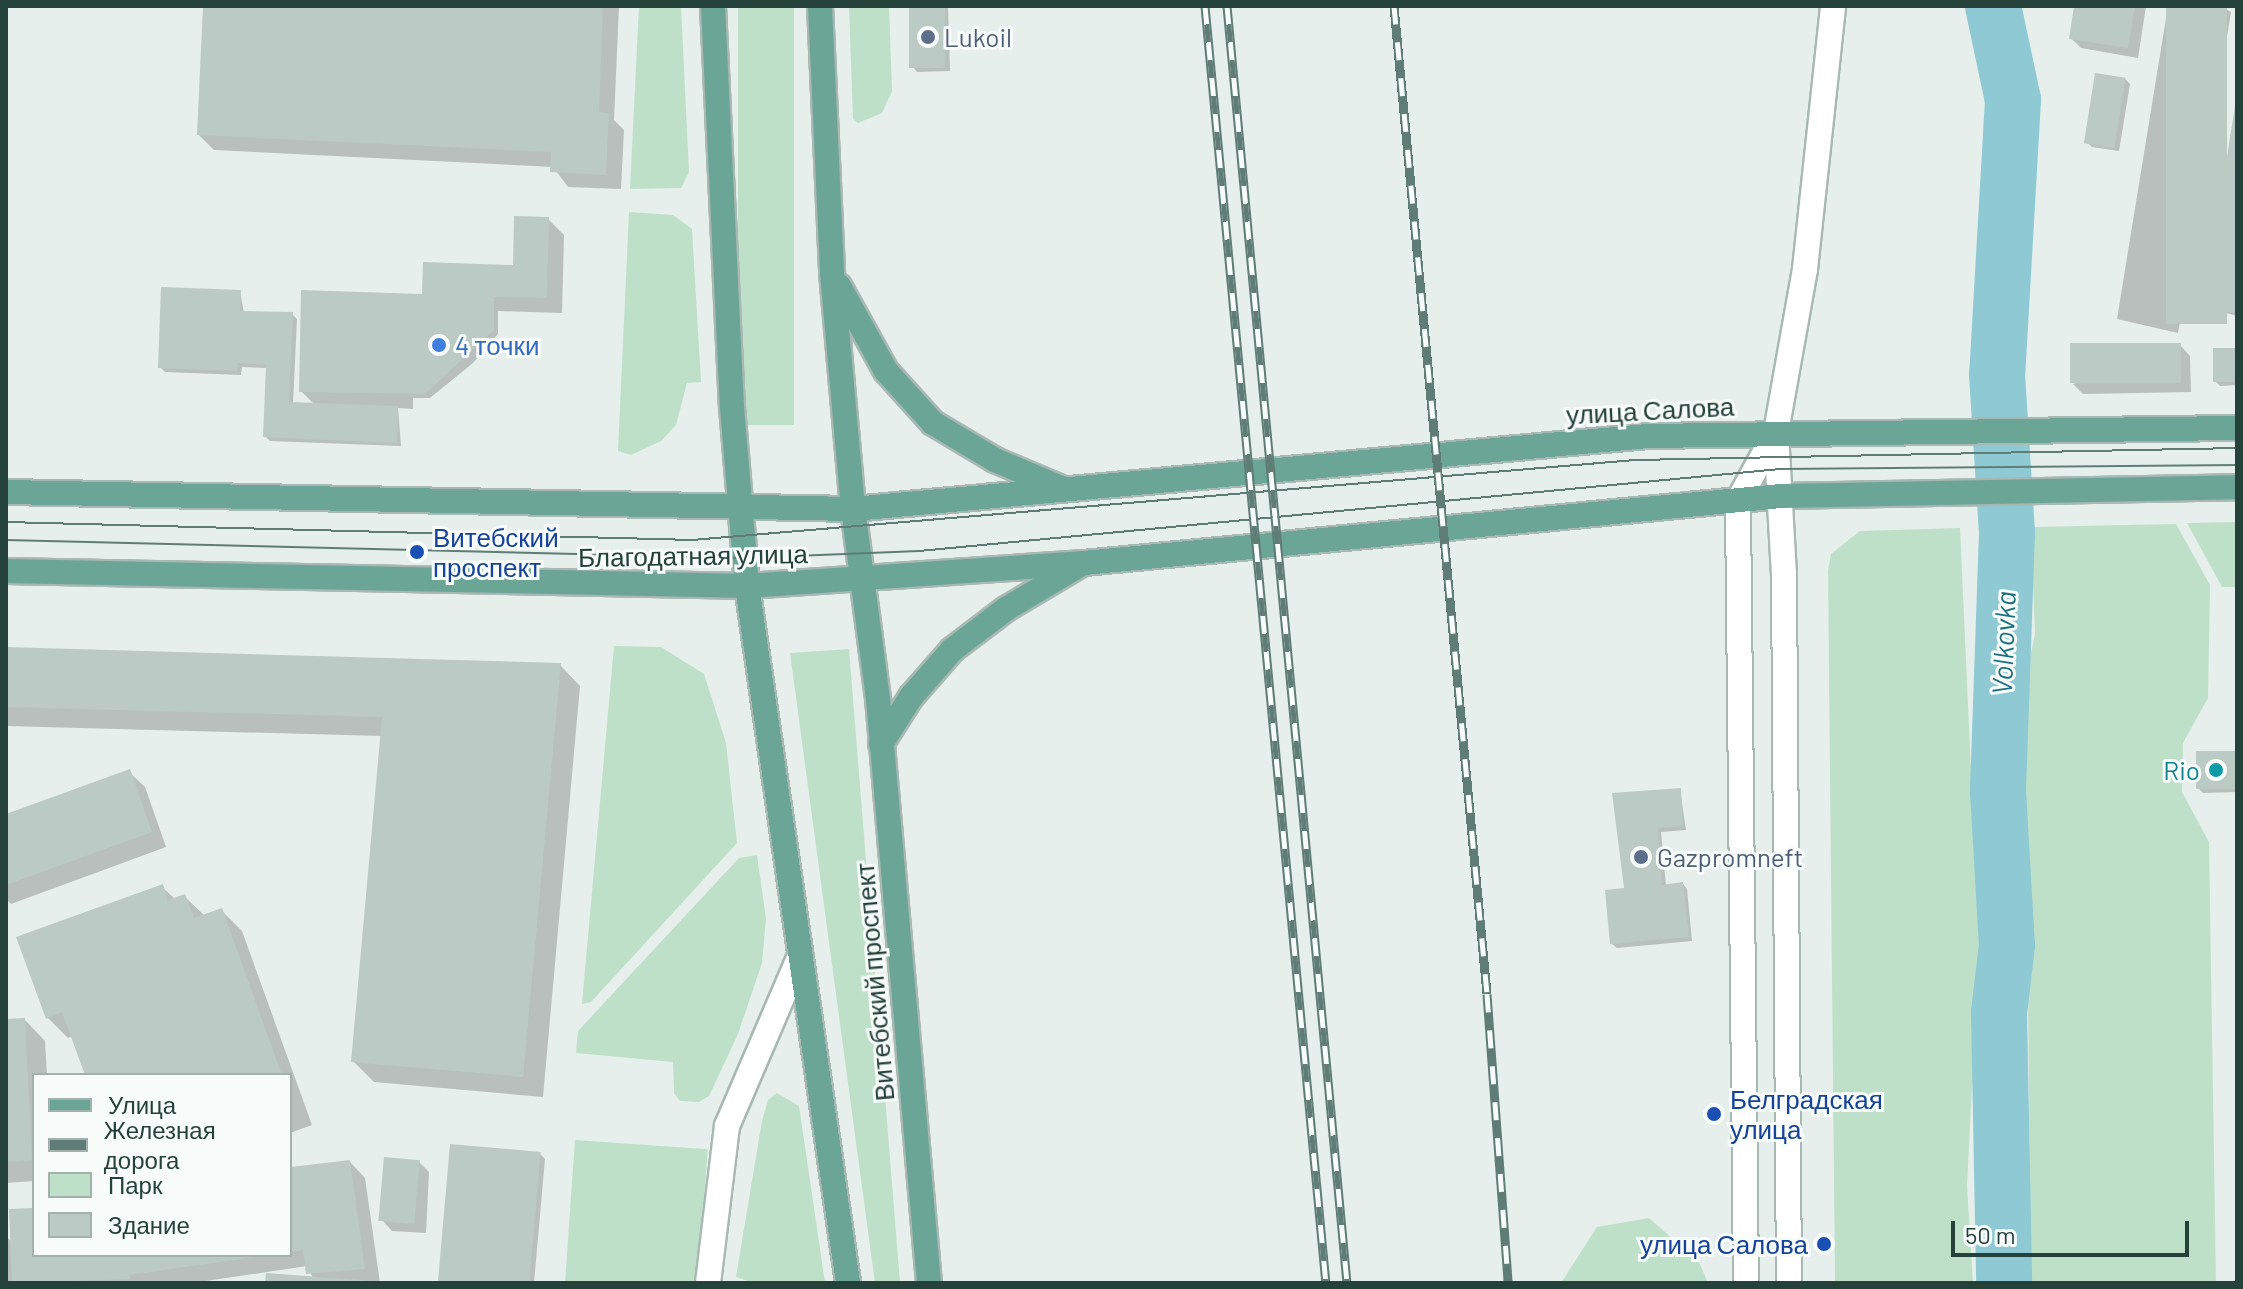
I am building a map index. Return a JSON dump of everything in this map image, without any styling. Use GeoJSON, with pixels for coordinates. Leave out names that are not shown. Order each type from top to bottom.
{"type":"FeatureCollection","features":[{"type":"Feature","properties":{"kind":"main road"},"geometry":{"type":"LineString","coordinates":[[713,6],[747,586],[848,1283]]}},
{"type":"Feature","properties":{"kind":"main road","name":"Витебский проспект"},"geometry":{"type":"LineString","coordinates":[[820,6],[832,273],[853,509],[864,576],[881,744],[929,1283]]}},
{"type":"Feature","properties":{"kind":"main road"},"geometry":{"type":"LineString","coordinates":[[832,273],[886,371],[933,423],[995,460],[1067,490]]}},
{"type":"Feature","properties":{"kind":"main road","name":"улица Салова"},"geometry":{"type":"LineString","coordinates":[[1365,460],[1647,436],[2237,428]]}},
{"type":"Feature","properties":{"kind":"main road","name":"Благодатная улица"},"geometry":{"type":"LineString","coordinates":[[6,492],[853,509],[1365,460]]}},
{"type":"Feature","properties":{"kind":"main road"},"geometry":{"type":"LineString","coordinates":[[1738,501],[1781,496],[1940,491],[2237,487]]}},
{"type":"Feature","properties":{"kind":"main road","name":"Благодатная улица"},"geometry":{"type":"LineString","coordinates":[[6,571],[600,587],[747,586],[1084,563],[1738,501]]}},
{"type":"Feature","properties":{"kind":"main road"},"geometry":{"type":"LineString","coordinates":[[881,744],[911,697],[952,650],[1006,609],[1084,563]]}},
{"type":"Feature","properties":{"kind":"street"},"geometry":{"type":"LineString","coordinates":[[1789,1283],[1781,496],[1776,432],[1805,269],[1833,6]]}},
{"type":"Feature","properties":{"kind":"street"},"geometry":{"type":"LineString","coordinates":[[1746,1283],[1738,501],[1776,432]]}},
{"type":"Feature","properties":{"kind":"street"},"geometry":{"type":"LineString","coordinates":[[708,1283],[727,1126],[800,956]]}},
{"type":"Feature","properties":{"kind":"green space"},"geometry":{"type":"Polygon","coordinates":[[[639,6],[681,6],[689,172],[681,188],[630,189],[639,6]]]}},
{"type":"Feature","properties":{"kind":"green space"},"geometry":{"type":"Polygon","coordinates":[[[738,6],[794,6],[794,425],[738,425],[738,6]]]}},
{"type":"Feature","properties":{"kind":"green space"},"geometry":{"type":"Polygon","coordinates":[[[849,6],[889,6],[892,91],[882,113],[858,123],[853,119],[849,6]]]}},
{"type":"Feature","properties":{"kind":"green space"},"geometry":{"type":"Polygon","coordinates":[[[629,212],[673,215],[692,229],[701,382],[687,383],[676,425],[661,441],[631,455],[618,451],[629,212]]]}},
{"type":"Feature","properties":{"kind":"green space"},"geometry":{"type":"Polygon","coordinates":[[[2237,522],[2237,587],[2222,587],[2187,523],[2237,522]]]}},
{"type":"Feature","properties":{"kind":"green space"},"geometry":{"type":"Polygon","coordinates":[[[2176,524],[2210,585],[2208,698],[2183,743],[2182,792],[2209,842],[2216,1283],[2031,1283],[2027,902],[2020,829],[2022,695],[2035,634],[2031,527],[2176,524]]]}},
{"type":"Feature","properties":{"kind":"green space"},"geometry":{"type":"Polygon","coordinates":[[[1960,528],[1979,947],[1967,1186],[1973,1283],[1835,1283],[1828,570],[1831,554],[1860,531],[1960,528]]]}},
{"type":"Feature","properties":{"kind":"green space"},"geometry":{"type":"Polygon","coordinates":[[[614,646],[661,647],[704,674],[726,743],[737,843],[591,1002],[582,1004],[614,646]]]}},
{"type":"Feature","properties":{"kind":"green space"},"geometry":{"type":"Polygon","coordinates":[[[849,649],[900,1283],[875,1283],[790,653],[849,649]]]}},
{"type":"Feature","properties":{"kind":"green space"},"geometry":{"type":"Polygon","coordinates":[[[757,855],[766,919],[762,963],[738,1034],[709,1096],[699,1102],[680,1101],[674,1093],[673,1062],[576,1053],[578,1031],[739,858],[757,855]]]}},
{"type":"Feature","properties":{"kind":"green space"},"geometry":{"type":"Polygon","coordinates":[[[777,1093],[799,1106],[825,1283],[754,1283],[736,1277],[762,1121],[768,1100],[777,1093]]]}},
{"type":"Feature","properties":{"kind":"green space"},"geometry":{"type":"Polygon","coordinates":[[[575,1140],[708,1149],[698,1283],[565,1283],[575,1140]]]}},
{"type":"Feature","properties":{"kind":"green space"},"geometry":{"type":"Polygon","coordinates":[[[1649,1218],[1699,1262],[1708,1283],[1561,1283],[1597,1227],[1649,1218]]]}},
{"type":"Feature","properties":{"kind":"building"},"geometry":{"type":"Polygon","coordinates":[[[203,6],[603,6],[599,112],[609,113],[606,175],[550,172],[551,152],[197,135],[203,6]]]}},
{"type":"Feature","properties":{"kind":"building","name":"Lukoil"},"geometry":{"type":"Polygon","coordinates":[[[909,6],[945,6],[945,68],[909,68],[909,6]]]}},
{"type":"Feature","properties":{"kind":"building"},"geometry":{"type":"Polygon","coordinates":[[[2074,6],[2135,6],[2128,48],[2069,39],[2074,6]]]}},
{"type":"Feature","properties":{"kind":"building"},"geometry":{"type":"Polygon","coordinates":[[[2166,6],[2227,6],[2227,324],[2166,324],[2166,6]]]}},
{"type":"Feature","properties":{"kind":"building"},"geometry":{"type":"Polygon","coordinates":[[[2095,73],[2126,78],[2115,148],[2084,143],[2095,73]]]}},
{"type":"Feature","properties":{"kind":"building"},"geometry":{"type":"Polygon","coordinates":[[[2237,106],[2237,313],[2203,308],[2237,106]]]}},
{"type":"Feature","properties":{"kind":"building"},"geometry":{"type":"Polygon","coordinates":[[[514,216],[549,217],[547,298],[494,297],[494,330],[425,394],[299,392],[301,290],[422,294],[423,262],[513,265],[514,216]]]}},
{"type":"Feature","properties":{"kind":"building"},"geometry":{"type":"Polygon","coordinates":[[[161,287],[241,290],[240,311],[293,312],[289,402],[398,406],[397,443],[263,437],[266,365],[238,363],[237,371],[158,368],[161,287]]]}},
{"type":"Feature","properties":{"kind":"building"},"geometry":{"type":"Polygon","coordinates":[[[2070,343],[2181,343],[2181,383],[2070,383],[2070,343]]]}},
{"type":"Feature","properties":{"kind":"building"},"geometry":{"type":"Polygon","coordinates":[[[2213,348],[2237,348],[2237,382],[2213,382],[2213,348]]]}},
{"type":"Feature","properties":{"kind":"building"},"geometry":{"type":"Polygon","coordinates":[[[6,647],[561,663],[523,1077],[351,1062],[382,717],[6,707],[6,647]]]}},
{"type":"Feature","properties":{"kind":"building","name":"Rio"},"geometry":{"type":"Polygon","coordinates":[[[2196,751],[2237,751],[2237,789],[2196,789],[2196,751]]]}},
{"type":"Feature","properties":{"kind":"building"},"geometry":{"type":"Polygon","coordinates":[[[130,769],[152,832],[6,885],[6,814],[130,769]]]}},
{"type":"Feature","properties":{"kind":"building","name":"Gazpromneft"},"geometry":{"type":"Polygon","coordinates":[[[1681,788],[1683,826],[1658,828],[1662,885],[1683,882],[1689,937],[1610,944],[1605,890],[1624,888],[1612,793],[1681,788]]]}},
{"type":"Feature","properties":{"kind":"building"},"geometry":{"type":"Polygon","coordinates":[[[163,884],[168,900],[185,894],[194,918],[222,908],[281,1073],[84,1073],[62,1012],[46,1019],[16,937],[163,884]]]}},
{"type":"Feature","properties":{"kind":"building"},"geometry":{"type":"Polygon","coordinates":[[[25,1018],[32,1160],[6,1162],[6,1019],[25,1018]]]}},
{"type":"Feature","properties":{"kind":"building"},"geometry":{"type":"Polygon","coordinates":[[[450,1144],[541,1152],[529,1283],[438,1282],[450,1144]]]}},
{"type":"Feature","properties":{"kind":"building"},"geometry":{"type":"Polygon","coordinates":[[[384,1157],[420,1160],[414,1224],[378,1221],[384,1157]]]}},
{"type":"Feature","properties":{"kind":"building"},"geometry":{"type":"Polygon","coordinates":[[[350,1160],[365,1269],[306,1274],[303,1250],[292,1252],[292,1167],[350,1160]]]}},
{"type":"Feature","properties":{"kind":"building"},"geometry":{"type":"Polygon","coordinates":[[[32,1208],[32,1257],[255,1257],[130,1275],[130,1279],[12,1283],[9,1209],[32,1208]]]}},
{"type":"Feature","properties":{"kind":"building"},"geometry":{"type":"Polygon","coordinates":[[[266,1273],[374,1281],[265,1283],[266,1273]]]}},
{"type":"Feature","properties":{"kind":"waterway","name":"Volkovka"},"geometry":{"type":"LineString","coordinates":[[1993,6],[2013,100],[1997,374],[2007,532],[1998,791],[2007,945],[1999,1013],[2004,1283]]}},
{"type":"Feature","properties":{"kind":"tram line"},"geometry":{"type":"LineString","coordinates":[[6,522],[692,540],[1635,460],[2237,448]]}},
{"type":"Feature","properties":{"kind":"tram line"},"geometry":{"type":"LineString","coordinates":[[6,540],[745,558],[919,551],[1780,469],[2237,465]]}},
{"type":"Feature","properties":{"kind":"railway"},"geometry":{"type":"LineString","coordinates":[[1205,6],[1326,1283]]}},
{"type":"Feature","properties":{"kind":"railway"},"geometry":{"type":"LineString","coordinates":[[1227,6],[1347,1283]]}},
{"type":"Feature","properties":{"kind":"railway"},"geometry":{"type":"LineString","coordinates":[[1394,6],[1487,994],[1508,1283]]}},
{"type":"Feature","properties":{"kind":"place","name":"Lukoil"},"geometry":{"type":"Point","coordinates":[928,37]}},
{"type":"Feature","properties":{"kind":"place","name":"4 точки"},"geometry":{"type":"Point","coordinates":[439,345]}},
{"type":"Feature","properties":{"kind":"place","name":"Витебский проспект"},"geometry":{"type":"Point","coordinates":[417,552]}},
{"type":"Feature","properties":{"kind":"place","name":"Rio"},"geometry":{"type":"Point","coordinates":[2216,770]}},
{"type":"Feature","properties":{"kind":"place","name":"Gazpromneft"},"geometry":{"type":"Point","coordinates":[1641,857]}},
{"type":"Feature","properties":{"kind":"place","name":"Белградская улица"},"geometry":{"type":"Point","coordinates":[1714,1114]}},
{"type":"Feature","properties":{"kind":"place","name":"улица Салова"},"geometry":{"type":"Point","coordinates":[1824,1244]}}]}
